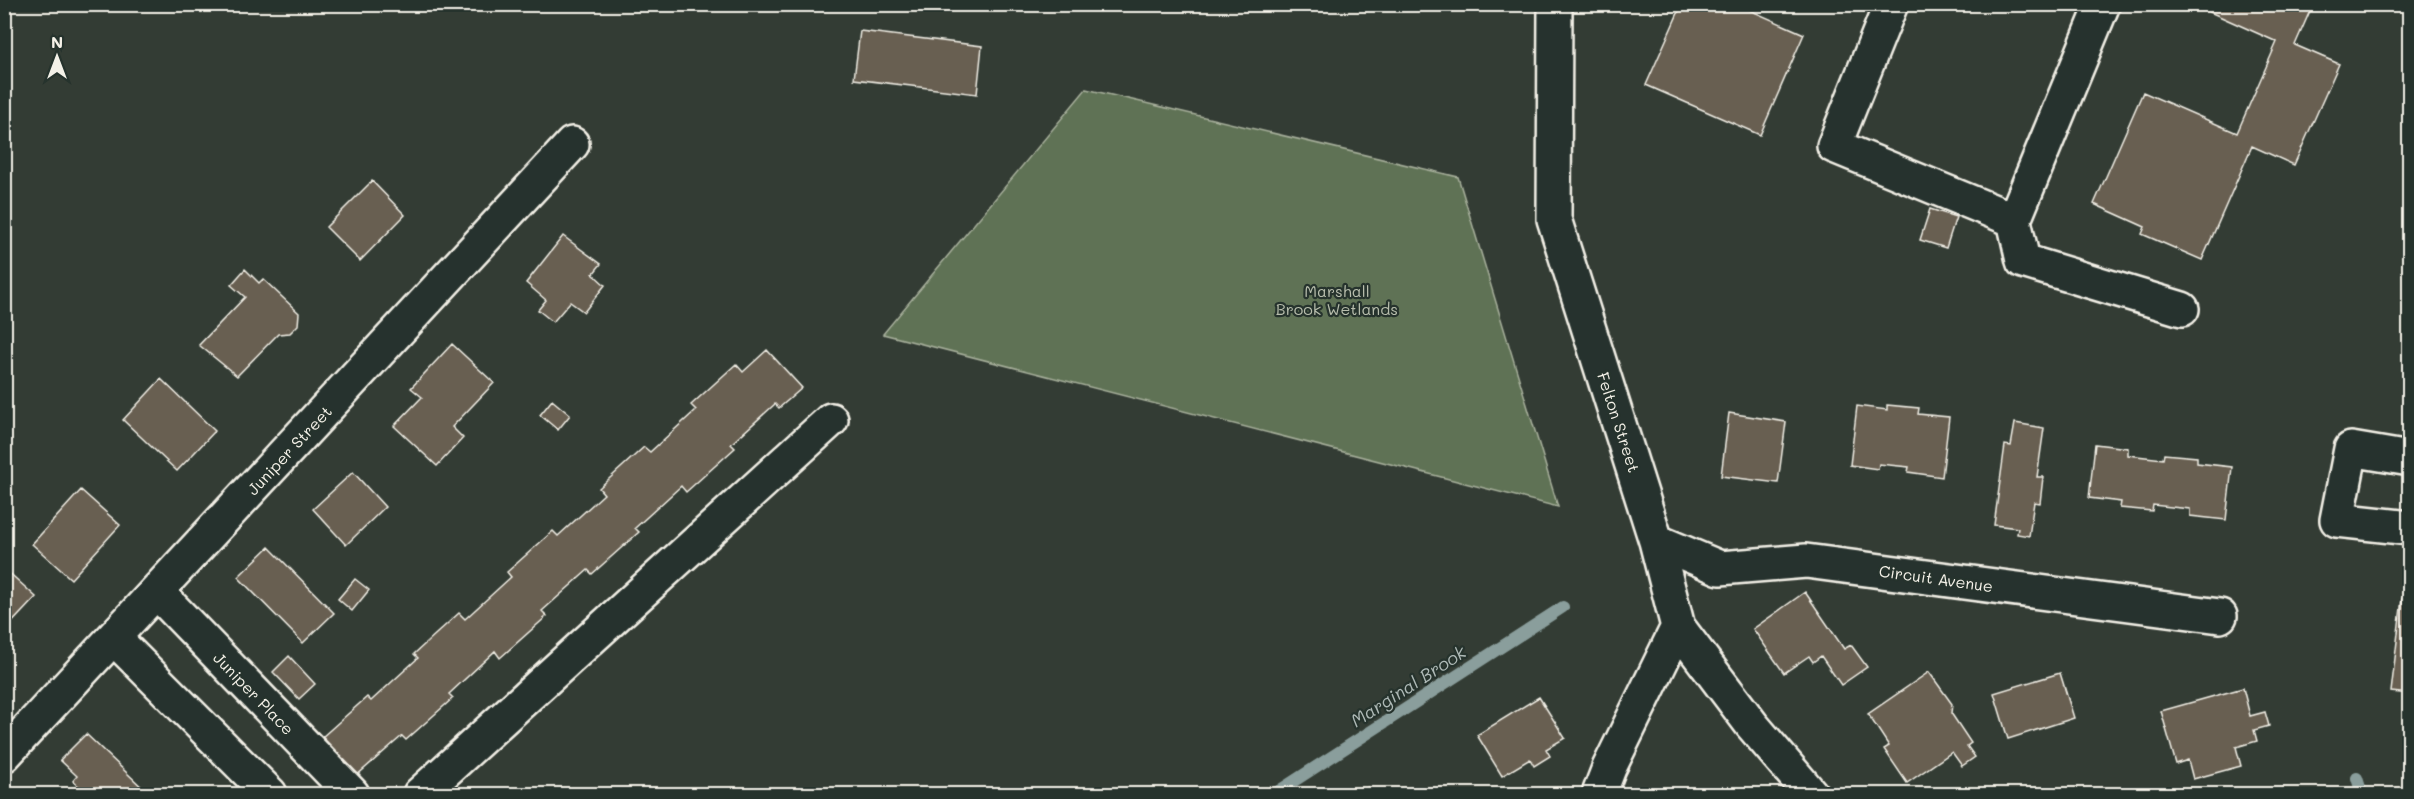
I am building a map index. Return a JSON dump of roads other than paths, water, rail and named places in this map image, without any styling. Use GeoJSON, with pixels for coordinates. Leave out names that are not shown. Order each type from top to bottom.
{"type":"FeatureCollection","features":[{"type":"Feature","properties":{"kind":"street","name":"Felton Street"},"geometry":{"type":"LineString","coordinates":[[1555,4],[1554,219],[1656,541],[1678,627],[1752,725],[1811,795]]}},
{"type":"Feature","properties":{"kind":"street"},"geometry":{"type":"LineString","coordinates":[[1891,4],[1834,146],[2014,220]]}},
{"type":"Feature","properties":{"kind":"street"},"geometry":{"type":"LineString","coordinates":[[2103,4],[2014,220],[2024,261],[2182,309]]}},
{"type":"Feature","properties":{"kind":"street","name":"Juniper Street"},"geometry":{"type":"LineString","coordinates":[[4,754],[572,144]]}},
{"type":"Feature","properties":{"kind":"street"},"geometry":{"type":"LineString","coordinates":[[420,795],[831,420]]}},
{"type":"Feature","properties":{"kind":"street"},"geometry":{"type":"LineString","coordinates":[[2409,459],[2351,448],[2337,520],[2409,528]]}},
{"type":"Feature","properties":{"kind":"street","name":"Circuit Avenue"},"geometry":{"type":"LineString","coordinates":[[1656,541],[1720,568],[1806,561],[2220,616]]}},
{"type":"Feature","properties":{"kind":"street","name":"Juniper Place"},"geometry":{"type":"LineString","coordinates":[[157,592],[351,795]]}},
{"type":"Feature","properties":{"kind":"street"},"geometry":{"type":"LineString","coordinates":[[1599,795],[1609,768],[1678,627]]}},
{"type":"Feature","properties":{"kind":"street"},"geometry":{"type":"LineString","coordinates":[[114,638],[270,795]]}},
{"type":"Feature","properties":{"kind":"waterway","name":"Marginal Brook"},"geometry":{"type":"LineString","coordinates":[[1274,794],[1563,607]]}},
{"type":"Feature","properties":{"kind":"waterway","name":"Marginal Brook"},"geometry":{"type":"LineString","coordinates":[[2357,778],[2362,794]]}},
{"type":"Feature","properties":{"kind":"park label","name":"Marshall Brook Wetlands"},"geometry":{"type":"Point","coordinates":[1337,299]}}]}
